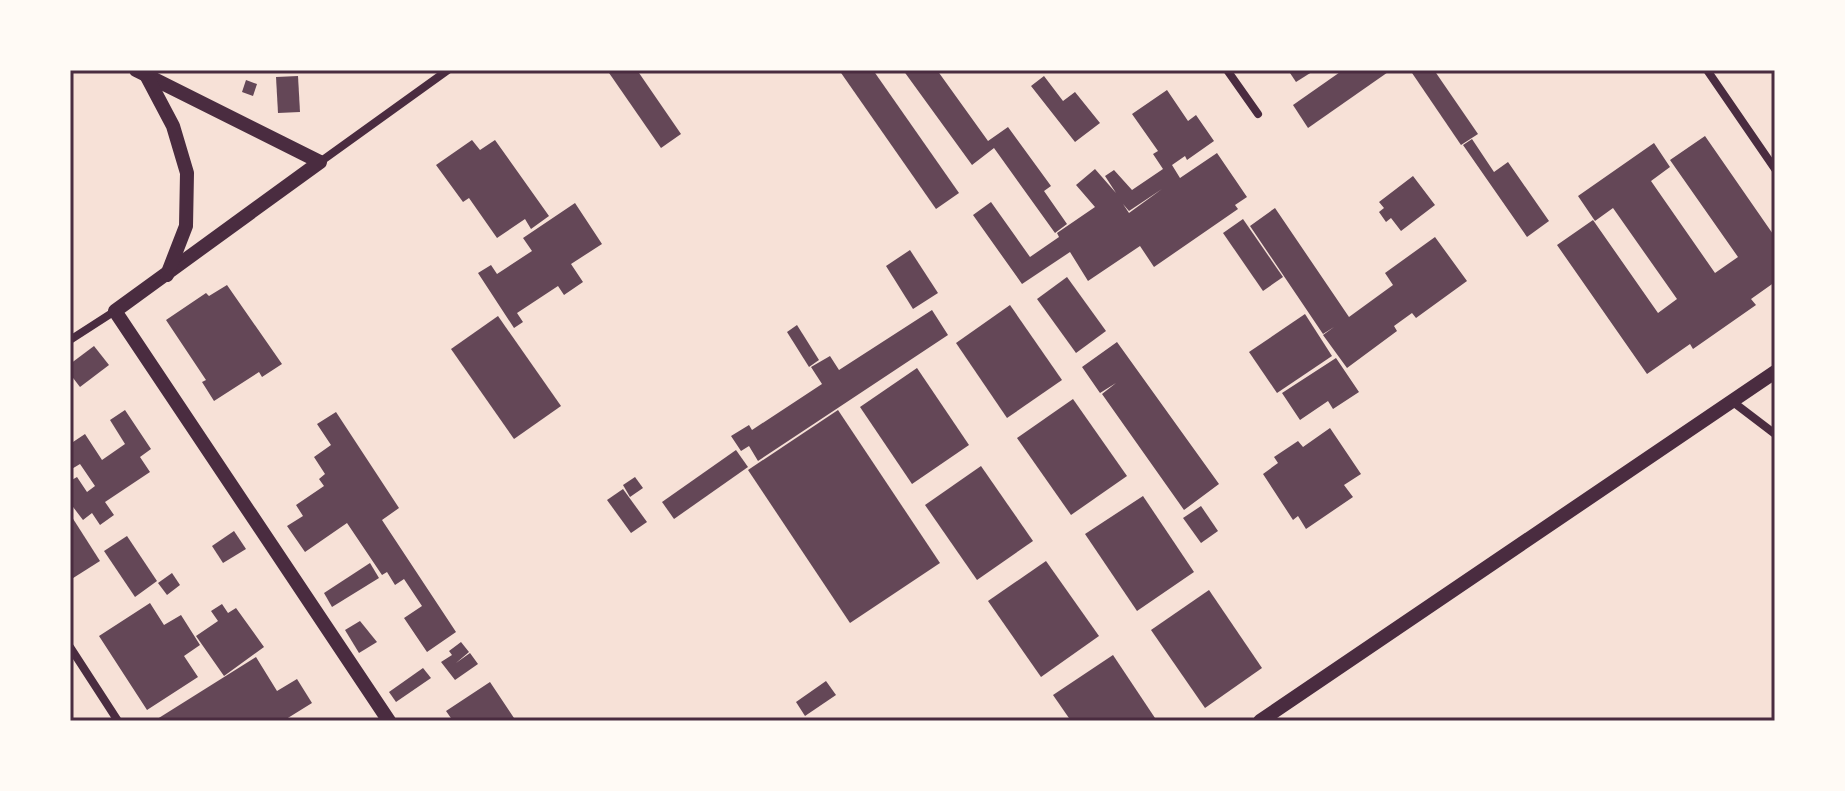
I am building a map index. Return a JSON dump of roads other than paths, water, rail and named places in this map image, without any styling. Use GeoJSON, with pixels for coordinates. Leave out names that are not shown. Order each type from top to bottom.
{"type":"FeatureCollection","features":[{"type":"Feature","properties":{"kind":"street"},"geometry":{"type":"LineString","coordinates":[[70,340],[167,275],[448,70]]}},
{"type":"Feature","properties":{"kind":"street"},"geometry":{"type":"LineString","coordinates":[[1227,70],[1258,114]]}},
{"type":"Feature","properties":{"kind":"street"},"geometry":{"type":"LineString","coordinates":[[1707,70],[1775,169]]}},
{"type":"Feature","properties":{"kind":"street"},"geometry":{"type":"LineString","coordinates":[[141,72],[320,162]]}},
{"type":"Feature","properties":{"kind":"street"},"geometry":{"type":"LineString","coordinates":[[141,72],[173,126],[187,173],[186,226],[167,275]]}},
{"type":"Feature","properties":{"kind":"street"},"geometry":{"type":"LineString","coordinates":[[115,311],[389,721]]}},
{"type":"Feature","properties":{"kind":"street"},"geometry":{"type":"LineString","coordinates":[[1260,721],[1775,372]]}},
{"type":"Feature","properties":{"kind":"street"},"geometry":{"type":"LineString","coordinates":[[1733,402],[1775,434]]}},
{"type":"Feature","properties":{"kind":"street"},"geometry":{"type":"LineString","coordinates":[[70,647],[118,721]]}}]}
